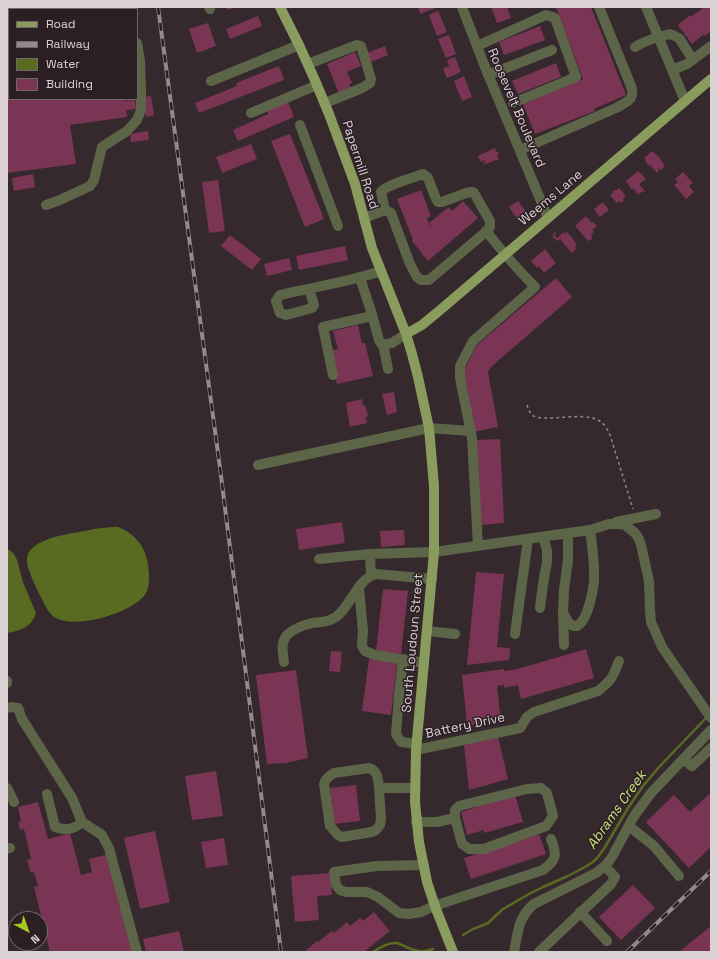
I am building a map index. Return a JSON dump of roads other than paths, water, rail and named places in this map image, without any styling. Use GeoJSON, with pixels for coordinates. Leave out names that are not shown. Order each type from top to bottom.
{"type":"FeatureCollection","features":[{"type":"Feature","properties":{"kind":"main road","name":"Papermill Road"},"geometry":{"type":"LineString","coordinates":[[280,7],[308,64],[324,103],[355,184],[372,248],[406,334]]}},
{"type":"Feature","properties":{"kind":"main road","name":"Weems Lane"},"geometry":{"type":"LineString","coordinates":[[406,334],[422,325],[439,311],[711,79]]}},
{"type":"Feature","properties":{"kind":"main road","name":"South Loudoun Street"},"geometry":{"type":"LineString","coordinates":[[406,334],[418,377],[429,428],[434,486],[434,552],[428,631],[416,747],[416,822],[431,896],[453,952]]}},
{"type":"Feature","properties":{"kind":"street","name":"Roosevelt Boulevard"},"geometry":{"type":"LineString","coordinates":[[462,7],[488,75],[548,218]]}},
{"type":"Feature","properties":{"kind":"street"},"geometry":{"type":"LineString","coordinates":[[520,150],[616,108],[632,98],[633,92],[631,86],[599,7]]}},
{"type":"Feature","properties":{"kind":"street"},"geometry":{"type":"LineString","coordinates":[[646,7],[685,101]]}},
{"type":"Feature","properties":{"kind":"street"},"geometry":{"type":"LineString","coordinates":[[477,46],[546,15],[555,18],[576,77],[513,103]]}},
{"type":"Feature","properties":{"kind":"street"},"geometry":{"type":"LineString","coordinates":[[635,47],[638,44],[670,34],[678,38],[693,60]]}},
{"type":"Feature","properties":{"kind":"street"},"geometry":{"type":"LineString","coordinates":[[211,81],[299,45]]}},
{"type":"Feature","properties":{"kind":"street"},"geometry":{"type":"LineString","coordinates":[[308,64],[357,45],[361,46],[371,79],[370,83],[362,88],[324,103]]}},
{"type":"Feature","properties":{"kind":"street"},"geometry":{"type":"LineString","coordinates":[[672,70],[688,64],[711,46]]}},
{"type":"Feature","properties":{"kind":"street"},"geometry":{"type":"LineString","coordinates":[[46,205],[90,186],[94,180],[102,147],[127,131],[136,120],[141,110],[140,62],[138,49]]}},
{"type":"Feature","properties":{"kind":"street"},"geometry":{"type":"LineString","coordinates":[[488,75],[552,50]]}},
{"type":"Feature","properties":{"kind":"street"},"geometry":{"type":"LineString","coordinates":[[251,113],[317,85]]}},
{"type":"Feature","properties":{"kind":"street"},"geometry":{"type":"LineString","coordinates":[[300,125],[338,226]]}},
{"type":"Feature","properties":{"kind":"street"},"geometry":{"type":"LineString","coordinates":[[364,218],[385,210],[391,213],[410,264],[417,277],[421,280],[429,280],[490,227],[490,221],[474,193],[469,192],[442,202],[438,202],[428,178],[423,174],[382,190],[381,192],[385,210]]}},
{"type":"Feature","properties":{"kind":"street"},"geometry":{"type":"LineString","coordinates":[[478,546],[472,445],[460,378],[460,366],[473,341],[535,287],[505,255],[486,231]]}},
{"type":"Feature","properties":{"kind":"street"},"geometry":{"type":"LineString","coordinates":[[309,289],[314,305],[312,308],[286,316],[280,313],[276,301],[280,295],[360,278],[381,271]]}},
{"type":"Feature","properties":{"kind":"street"},"geometry":{"type":"LineString","coordinates":[[360,278],[379,340],[383,344],[388,369]]}},
{"type":"Feature","properties":{"kind":"street"},"geometry":{"type":"LineString","coordinates":[[333,375],[323,327],[372,316]]}},
{"type":"Feature","properties":{"kind":"street"},"geometry":{"type":"LineString","coordinates":[[383,344],[392,343],[406,334]]}},
{"type":"Feature","properties":{"kind":"street"},"geometry":{"type":"LineString","coordinates":[[258,465],[429,428],[470,431]]}},
{"type":"Feature","properties":{"kind":"street"},"geometry":{"type":"LineString","coordinates":[[319,559],[370,554],[434,552],[590,530],[609,524],[656,514]]}},
{"type":"Feature","properties":{"kind":"street"},"geometry":{"type":"LineString","coordinates":[[609,524],[625,525],[635,533],[639,539],[649,581],[651,622],[654,631],[662,647],[708,714]]}},
{"type":"Feature","properties":{"kind":"street"},"geometry":{"type":"LineString","coordinates":[[563,612],[569,623],[575,626],[582,622],[589,606],[593,591],[594,578],[590,530]]}},
{"type":"Feature","properties":{"kind":"street"},"geometry":{"type":"LineString","coordinates":[[564,645],[563,612],[568,560],[568,533]]}},
{"type":"Feature","properties":{"kind":"street"},"geometry":{"type":"LineString","coordinates":[[540,608],[542,584],[547,562],[543,536]]}},
{"type":"Feature","properties":{"kind":"street"},"geometry":{"type":"LineString","coordinates":[[515,634],[528,539]]}},
{"type":"Feature","properties":{"kind":"street"},"geometry":{"type":"LineString","coordinates":[[370,554],[371,576]]}},
{"type":"Feature","properties":{"kind":"street"},"geometry":{"type":"LineString","coordinates":[[284,662],[283,646],[288,635],[294,630],[307,625],[327,622],[335,618],[342,612],[359,588],[371,576],[376,574],[432,579]]}},
{"type":"Feature","properties":{"kind":"street"},"geometry":{"type":"LineString","coordinates":[[359,588],[363,631],[362,648],[375,655],[424,663]]}},
{"type":"Feature","properties":{"kind":"street"},"geometry":{"type":"LineString","coordinates":[[428,631],[455,634]]}},
{"type":"Feature","properties":{"kind":"street"},"geometry":{"type":"LineString","coordinates":[[403,659],[396,734],[401,742],[416,747]]}},
{"type":"Feature","properties":{"kind":"street","name":"Battery Drive"},"geometry":{"type":"LineString","coordinates":[[416,747],[520,728],[527,717],[534,712],[598,691],[607,684],[614,675],[619,661]]}},
{"type":"Feature","properties":{"kind":"street"},"geometry":{"type":"LineString","coordinates":[[7,708],[18,708],[22,719],[72,798],[82,822],[102,835],[109,848],[137,952]]}},
{"type":"Feature","properties":{"kind":"street"},"geometry":{"type":"LineString","coordinates":[[514,952],[522,916],[528,909],[534,904],[596,873],[605,866],[612,857],[640,807],[651,793],[711,731]]}},
{"type":"Feature","properties":{"kind":"street"},"geometry":{"type":"LineString","coordinates":[[684,759],[692,766],[711,748]]}},
{"type":"Feature","properties":{"kind":"street"},"geometry":{"type":"LineString","coordinates":[[369,768],[377,774],[379,788],[381,819],[380,825],[376,830],[342,837],[338,835],[330,826],[324,790],[325,780],[334,773],[369,768]]}},
{"type":"Feature","properties":{"kind":"street"},"geometry":{"type":"LineString","coordinates":[[7,788],[14,802]]}},
{"type":"Feature","properties":{"kind":"street"},"geometry":{"type":"LineString","coordinates":[[379,788],[415,788]]}},
{"type":"Feature","properties":{"kind":"street"},"geometry":{"type":"LineString","coordinates":[[541,788],[547,792],[553,816],[546,826],[484,849],[469,849],[462,844],[455,818],[455,810],[459,806],[528,789],[541,788]]}},
{"type":"Feature","properties":{"kind":"street"},"geometry":{"type":"LineString","coordinates":[[47,794],[55,827],[68,830],[78,826],[82,822]]}},
{"type":"Feature","properties":{"kind":"street"},"geometry":{"type":"LineString","coordinates":[[416,822],[437,822],[455,818]]}},
{"type":"Feature","properties":{"kind":"street"},"geometry":{"type":"LineString","coordinates":[[629,826],[654,846],[679,876]]}},
{"type":"Feature","properties":{"kind":"street"},"geometry":{"type":"LineString","coordinates":[[424,865],[377,866],[334,872],[336,885],[340,890],[346,892],[367,892],[378,896],[399,912],[409,914],[421,912],[434,906],[543,870],[550,865],[555,855],[555,849],[551,839]]}},
{"type":"Feature","properties":{"kind":"street"},"geometry":{"type":"LineString","coordinates":[[539,952],[611,884],[616,877],[605,866]]}},
{"type":"Feature","properties":{"kind":"street"},"geometry":{"type":"LineString","coordinates":[[580,912],[607,941]]}},
{"type":"Feature","properties":{"kind":"water"},"geometry":{"type":"Polygon","coordinates":[[[118,527],[133,535],[143,549],[148,564],[149,576],[149,585],[146,593],[129,608],[115,614],[85,621],[70,622],[58,619],[50,613],[33,581],[27,563],[27,556],[29,552],[38,544],[57,536],[97,528],[118,527]]]}},
{"type":"Feature","properties":{"kind":"water"},"geometry":{"type":"Polygon","coordinates":[[[7,548],[14,554],[17,560],[23,582],[36,613],[32,622],[25,628],[7,633],[7,548]]]}},
{"type":"Feature","properties":{"kind":"waterway","name":"Abrams Creek"},"geometry":{"type":"LineString","coordinates":[[463,935],[488,923],[503,909],[529,894],[568,876],[593,862],[605,847],[643,786],[707,717]]}},
{"type":"Feature","properties":{"kind":"waterway","name":"Abrams Creek"},"geometry":{"type":"LineString","coordinates":[[373,952],[390,943],[397,943],[419,951],[433,949]]}},
{"type":"Feature","properties":{"kind":"railway"},"geometry":{"type":"LineString","coordinates":[[158,7],[220,468],[281,952]]}},
{"type":"Feature","properties":{"kind":"railway"},"geometry":{"type":"LineString","coordinates":[[627,952],[711,871]]}}]}
